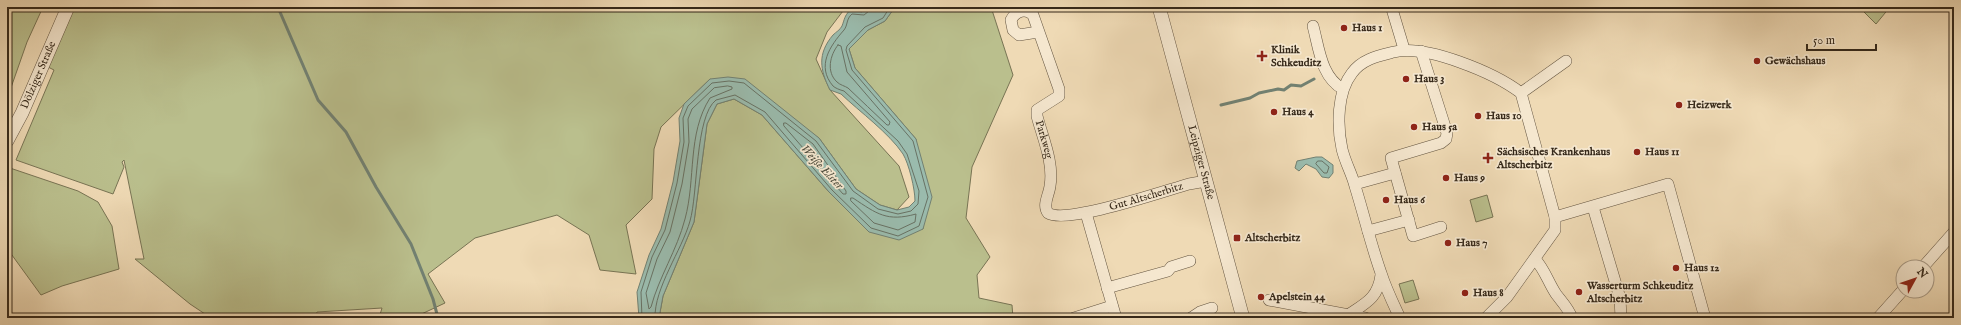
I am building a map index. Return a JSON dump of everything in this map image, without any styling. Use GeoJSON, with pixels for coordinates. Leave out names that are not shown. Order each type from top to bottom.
{"type":"FeatureCollection","features":[{"type":"Feature","properties":{"kind":"street","name":"Dölziger Straße"},"geometry":{"type":"LineString","coordinates":[[7,141],[22,113],[68,7]]}},
{"type":"Feature","properties":{"kind":"street","name":"Leipziger Straße"},"geometry":{"type":"LineString","coordinates":[[1159,7],[1242,318]]}},
{"type":"Feature","properties":{"kind":"street"},"geometry":{"type":"LineString","coordinates":[[1392,9],[1404,49]]}},
{"type":"Feature","properties":{"kind":"street"},"geometry":{"type":"LineString","coordinates":[[1313,26],[1327,76],[1343,89]]}},
{"type":"Feature","properties":{"kind":"street","name":"Parkweg"},"geometry":{"type":"LineString","coordinates":[[1038,32],[1059,89],[1059,96],[1038,110],[1037,116],[1050,163],[1050,186],[1045,206],[1048,213]]}},
{"type":"Feature","properties":{"kind":"street"},"geometry":{"type":"LineString","coordinates":[[1400,318],[1381,274],[1355,184],[1342,149],[1339,119],[1343,89],[1352,73],[1361,64],[1375,57],[1404,49],[1421,51],[1464,64],[1513,87],[1521,93],[1555,217],[1555,230],[1498,308],[1486,318]]}},
{"type":"Feature","properties":{"kind":"street"},"geometry":{"type":"LineString","coordinates":[[1421,51],[1448,133],[1446,139],[1441,143],[1391,158],[1413,236],[1441,227]]}},
{"type":"Feature","properties":{"kind":"street"},"geometry":{"type":"LineString","coordinates":[[1521,93],[1566,61]]}},
{"type":"Feature","properties":{"kind":"street"},"geometry":{"type":"LineString","coordinates":[[1355,184],[1395,173]]}},
{"type":"Feature","properties":{"kind":"street","name":"Gut Altscherbitz"},"geometry":{"type":"LineString","coordinates":[[1048,213],[1057,216],[1086,213],[1189,184],[1206,181]]}},
{"type":"Feature","properties":{"kind":"street"},"geometry":{"type":"LineString","coordinates":[[1555,217],[1668,184],[1705,318]]}},
{"type":"Feature","properties":{"kind":"street"},"geometry":{"type":"LineString","coordinates":[[1593,206],[1620,298],[1621,318]]}},
{"type":"Feature","properties":{"kind":"street"},"geometry":{"type":"LineString","coordinates":[[1086,213],[1116,318]]}},
{"type":"Feature","properties":{"kind":"street"},"geometry":{"type":"LineString","coordinates":[[1368,231],[1409,220]]}},
{"type":"Feature","properties":{"kind":"street"},"geometry":{"type":"LineString","coordinates":[[1930,259],[1954,232]]}},
{"type":"Feature","properties":{"kind":"street"},"geometry":{"type":"LineString","coordinates":[[1535,259],[1544,269],[1555,293],[1572,318]]}},
{"type":"Feature","properties":{"kind":"street"},"geometry":{"type":"LineString","coordinates":[[1107,288],[1168,271],[1171,266],[1190,261]]}},
{"type":"Feature","properties":{"kind":"street"},"geometry":{"type":"LineString","coordinates":[[1342,316],[1375,295],[1380,287],[1381,274]]}},
{"type":"Feature","properties":{"kind":"street"},"geometry":{"type":"LineString","coordinates":[[1878,318],[1895,299]]}},
{"type":"Feature","properties":{"kind":"street"},"geometry":{"type":"LineString","coordinates":[[1269,300],[1342,316],[1365,318]]}},
{"type":"Feature","properties":{"kind":"street"},"geometry":{"type":"LineString","coordinates":[[1074,318],[1112,306]]}},
{"type":"Feature","properties":{"kind":"street"},"geometry":{"type":"LineString","coordinates":[[1191,318],[1200,312],[1212,308]]}},
{"type":"Feature","properties":{"kind":"green space"},"geometry":{"type":"Polygon","coordinates":[[[7,7],[43,7],[27,42],[7,99],[7,7]]]}},
{"type":"Feature","properties":{"kind":"green space"},"geometry":{"type":"Polygon","coordinates":[[[74,7],[846,7],[827,32],[816,59],[830,90],[899,166],[909,197],[897,210],[880,205],[856,189],[819,138],[710,79],[661,127],[654,149],[652,199],[626,225],[636,274],[600,270],[589,235],[557,215],[475,238],[428,274],[445,303],[413,318],[379,318],[382,308],[317,312],[315,318],[211,318],[190,304],[135,259],[144,259],[124,160],[122,162],[124,167],[113,194],[16,160],[54,70],[48,67],[74,7]]]}},
{"type":"Feature","properties":{"kind":"green space"},"geometry":{"type":"Polygon","coordinates":[[[895,7],[991,7],[1013,75],[972,167],[966,218],[990,257],[977,275],[979,298],[1012,305],[1013,318],[659,318],[663,296],[694,222],[707,124],[717,104],[734,99],[762,115],[829,192],[923,229],[916,139],[855,68],[849,49],[868,30],[885,21],[895,7]]]}},
{"type":"Feature","properties":{"kind":"green space"},"geometry":{"type":"Polygon","coordinates":[[[1859,7],[1890,7],[1876,24],[1859,7]]]}},
{"type":"Feature","properties":{"kind":"green space"},"geometry":{"type":"Polygon","coordinates":[[[7,167],[78,191],[98,202],[112,226],[119,269],[62,286],[41,295],[9,251],[7,230],[7,167]]]}},
{"type":"Feature","properties":{"kind":"green space"},"geometry":{"type":"Polygon","coordinates":[[[1487,195],[1493,217],[1476,222],[1470,200],[1487,195]]]}},
{"type":"Feature","properties":{"kind":"green space"},"geometry":{"type":"Polygon","coordinates":[[[1413,280],[1419,299],[1405,303],[1399,284],[1413,280]]]}},
{"type":"Feature","properties":{"kind":"water","name":"Weiße Elster"},"geometry":{"type":"Polygon","coordinates":[[[867,7],[895,7],[885,21],[868,30],[849,49],[855,68],[916,139],[932,197],[923,229],[899,240],[869,232],[829,192],[762,115],[734,99],[717,104],[707,124],[694,222],[663,296],[659,318],[639,318],[637,292],[649,255],[661,229],[673,182],[680,141],[679,118],[684,104],[710,79],[728,77],[745,79],[819,138],[856,189],[880,205],[897,210],[909,207],[915,201],[911,177],[903,154],[890,138],[841,94],[830,90],[822,69],[822,55],[824,49],[833,35],[841,27],[850,10],[862,12],[867,7]]]}},
{"type":"Feature","properties":{"kind":"water"},"geometry":{"type":"Polygon","coordinates":[[[1322,157],[1333,165],[1333,173],[1329,178],[1322,177],[1316,169],[1306,164],[1299,171],[1295,168],[1297,161],[1322,157]]]}},
{"type":"Feature","properties":{"kind":"waterway"},"geometry":{"type":"LineString","coordinates":[[280,12],[318,100],[346,132],[376,187],[411,244],[433,299],[438,318]]}},
{"type":"Feature","properties":{"kind":"waterway"},"geometry":{"type":"LineString","coordinates":[[1221,105],[1250,98],[1259,93],[1278,89],[1284,90],[1291,85],[1301,86],[1314,79]]}},
{"type":"Feature","properties":{"kind":"place","name":"Haus 1"},"geometry":{"type":"Point","coordinates":[1344,28]}},
{"type":"Feature","properties":{"kind":"place","name":"Klinik Schkeuditz"},"geometry":{"type":"Point","coordinates":[1262,56]}},
{"type":"Feature","properties":{"kind":"place","name":"Gewächshaus"},"geometry":{"type":"Point","coordinates":[1757,61]}},
{"type":"Feature","properties":{"kind":"place","name":"Haus 3"},"geometry":{"type":"Point","coordinates":[1406,79]}},
{"type":"Feature","properties":{"kind":"place","name":"Heizwerk"},"geometry":{"type":"Point","coordinates":[1679,105]}},
{"type":"Feature","properties":{"kind":"place","name":"Haus 4"},"geometry":{"type":"Point","coordinates":[1274,112]}},
{"type":"Feature","properties":{"kind":"place","name":"Haus 10"},"geometry":{"type":"Point","coordinates":[1478,116]}},
{"type":"Feature","properties":{"kind":"place","name":"Haus 5a"},"geometry":{"type":"Point","coordinates":[1414,127]}},
{"type":"Feature","properties":{"kind":"place","name":"Haus 11"},"geometry":{"type":"Point","coordinates":[1637,152]}},
{"type":"Feature","properties":{"kind":"place","name":"Sächsisches Krankenhaus Altscherbitz"},"geometry":{"type":"Point","coordinates":[1488,158]}},
{"type":"Feature","properties":{"kind":"place","name":"Haus 9"},"geometry":{"type":"Point","coordinates":[1446,178]}},
{"type":"Feature","properties":{"kind":"place","name":"Haus 6"},"geometry":{"type":"Point","coordinates":[1386,200]}},
{"type":"Feature","properties":{"kind":"place","name":"Altscherbitz"},"geometry":{"type":"Point","coordinates":[1237,238]}},
{"type":"Feature","properties":{"kind":"place","name":"Haus 7"},"geometry":{"type":"Point","coordinates":[1448,243]}},
{"type":"Feature","properties":{"kind":"place","name":"Haus 12"},"geometry":{"type":"Point","coordinates":[1676,268]}},
{"type":"Feature","properties":{"kind":"place","name":"Wasserturm Schkeuditz Altscherbitz"},"geometry":{"type":"Point","coordinates":[1579,292]}},
{"type":"Feature","properties":{"kind":"place","name":"Haus 8"},"geometry":{"type":"Point","coordinates":[1465,293]}},
{"type":"Feature","properties":{"kind":"place","name":"Apelstein 44"},"geometry":{"type":"Point","coordinates":[1261,297]}}]}
